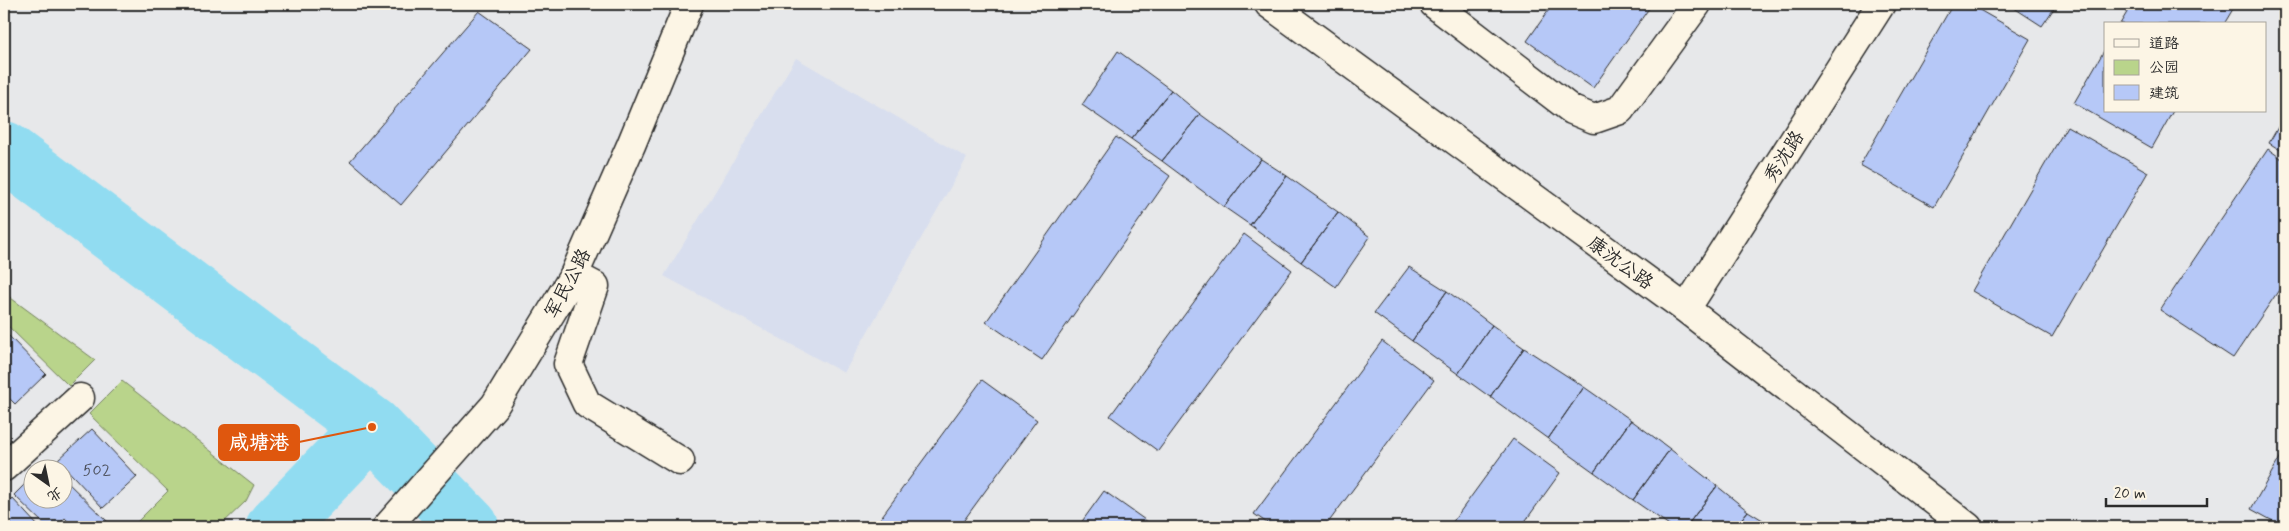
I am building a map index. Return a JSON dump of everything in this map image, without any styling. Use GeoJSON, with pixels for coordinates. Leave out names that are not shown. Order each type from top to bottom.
{"type":"FeatureCollection","features":[{"type":"Feature","properties":{"kind":"street","name":"军民公路"},"geometry":{"type":"LineString","coordinates":[[387,527],[495,405],[574,275],[632,145],[689,4]]}},
{"type":"Feature","properties":{"kind":"street","name":"康沈公路"},"geometry":{"type":"LineString","coordinates":[[1269,4],[1686,309],[1968,527]]}},
{"type":"Feature","properties":{"kind":"street"},"geometry":{"type":"LineString","coordinates":[[1434,4],[1572,110],[1594,119],[1620,110],[1697,4]]}},
{"type":"Feature","properties":{"kind":"street","name":"秀沈路"},"geometry":{"type":"LineString","coordinates":[[1686,309],[1881,4]]}},
{"type":"Feature","properties":{"kind":"street"},"geometry":{"type":"LineString","coordinates":[[574,275],[596,286],[568,364],[587,404],[680,461]]}},
{"type":"Feature","properties":{"kind":"street"},"geometry":{"type":"LineString","coordinates":[[4,467],[80,398]]}},
{"type":"Feature","properties":{"kind":"shaded area"},"geometry":{"type":"Polygon","coordinates":[[[796,58],[967,158],[844,373],[664,276],[796,58]]]}},
{"type":"Feature","properties":{"kind":"green space"},"geometry":{"type":"Polygon","coordinates":[[[4,293],[95,360],[69,386],[4,322],[4,293]]]}},
{"type":"Feature","properties":{"kind":"green space"},"geometry":{"type":"Polygon","coordinates":[[[122,381],[254,485],[246,501],[219,527],[132,527],[168,491],[89,414],[122,381]]]}},
{"type":"Feature","properties":{"kind":"building"},"geometry":{"type":"Polygon","coordinates":[[[1553,4],[1652,4],[1593,88],[1527,41],[1553,4]]]}},
{"type":"Feature","properties":{"kind":"building"},"geometry":{"type":"Polygon","coordinates":[[[1953,4],[1969,4],[2030,39],[1934,207],[1860,165],[1953,4]]]}},
{"type":"Feature","properties":{"kind":"building"},"geometry":{"type":"Polygon","coordinates":[[[2008,4],[2057,4],[2042,26],[2008,4]]]}},
{"type":"Feature","properties":{"kind":"building"},"geometry":{"type":"Polygon","coordinates":[[[2132,4],[2236,4],[2225,22],[2121,22],[2132,4]]]}},
{"type":"Feature","properties":{"kind":"building"},"geometry":{"type":"Polygon","coordinates":[[[479,11],[532,49],[401,205],[350,161],[479,11]]]}},
{"type":"Feature","properties":{"kind":"building"},"geometry":{"type":"Polygon","coordinates":[[[1118,51],[1171,90],[1131,139],[1082,105],[1118,51]]]}},
{"type":"Feature","properties":{"kind":"building"},"geometry":{"type":"Polygon","coordinates":[[[2104,51],[2104,112],[2172,112],[2152,148],[2074,103],[2104,51]]]}},
{"type":"Feature","properties":{"kind":"building"},"geometry":{"type":"Polygon","coordinates":[[[1171,90],[1200,114],[1162,161],[1131,139],[1171,90]]]}},
{"type":"Feature","properties":{"kind":"building"},"geometry":{"type":"Polygon","coordinates":[[[1200,114],[1261,159],[1224,207],[1162,161],[1200,114]]]}},
{"type":"Feature","properties":{"kind":"building"},"geometry":{"type":"Polygon","coordinates":[[[2285,115],[2285,153],[2269,143],[2285,115]]]}},
{"type":"Feature","properties":{"kind":"building"},"geometry":{"type":"Polygon","coordinates":[[[2067,126],[2148,172],[2052,337],[1972,291],[2067,126]]]}},
{"type":"Feature","properties":{"kind":"building"},"geometry":{"type":"Polygon","coordinates":[[[1116,137],[1170,176],[1042,360],[986,322],[1116,137]]]}},
{"type":"Feature","properties":{"kind":"building"},"geometry":{"type":"Polygon","coordinates":[[[2268,149],[2285,161],[2285,281],[2233,358],[2160,310],[2268,149]]]}},
{"type":"Feature","properties":{"kind":"building"},"geometry":{"type":"Polygon","coordinates":[[[1261,159],[1287,176],[1250,225],[1224,207],[1261,159]]]}},
{"type":"Feature","properties":{"kind":"building"},"geometry":{"type":"Polygon","coordinates":[[[1287,176],[1338,212],[1301,262],[1250,225],[1287,176]]]}},
{"type":"Feature","properties":{"kind":"building"},"geometry":{"type":"Polygon","coordinates":[[[1338,212],[1370,237],[1336,287],[1301,262],[1338,212]]]}},
{"type":"Feature","properties":{"kind":"building"},"geometry":{"type":"Polygon","coordinates":[[[1244,234],[1292,270],[1158,451],[1110,416],[1244,234]]]}},
{"type":"Feature","properties":{"kind":"building"},"geometry":{"type":"Polygon","coordinates":[[[1409,267],[1447,291],[1412,341],[1374,313],[1409,267]]]}},
{"type":"Feature","properties":{"kind":"building"},"geometry":{"type":"Polygon","coordinates":[[[1447,291],[1492,325],[1458,374],[1412,341],[1447,291]]]}},
{"type":"Feature","properties":{"kind":"building"},"geometry":{"type":"Polygon","coordinates":[[[1492,325],[1524,348],[1490,397],[1458,374],[1492,325]]]}},
{"type":"Feature","properties":{"kind":"building"},"geometry":{"type":"Polygon","coordinates":[[[5,332],[46,374],[15,404],[4,393],[5,332]]]}},
{"type":"Feature","properties":{"kind":"building"},"geometry":{"type":"Polygon","coordinates":[[[1382,341],[1434,380],[1325,527],[1273,527],[1254,514],[1382,341]]]}},
{"type":"Feature","properties":{"kind":"building"},"geometry":{"type":"Polygon","coordinates":[[[1524,348],[1584,387],[1548,439],[1490,397],[1524,348]]]}},
{"type":"Feature","properties":{"kind":"building"},"geometry":{"type":"Polygon","coordinates":[[[982,380],[1037,420],[959,527],[874,527],[982,380]]]}},
{"type":"Feature","properties":{"kind":"building"},"geometry":{"type":"Polygon","coordinates":[[[1584,387],[1631,420],[1594,472],[1548,439],[1584,387]]]}},
{"type":"Feature","properties":{"kind":"building"},"geometry":{"type":"Polygon","coordinates":[[[1631,420],[1670,449],[1633,500],[1594,472],[1631,420]]]}},
{"type":"Feature","properties":{"kind":"building"},"geometry":{"type":"Polygon","coordinates":[[[92,429],[137,477],[103,508],[72,475],[72,458],[60,458],[92,429]]]}},
{"type":"Feature","properties":{"kind":"building"},"geometry":{"type":"Polygon","coordinates":[[[1513,439],[1560,473],[1521,527],[1449,527],[1513,439]]]}},
{"type":"Feature","properties":{"kind":"building"},"geometry":{"type":"Polygon","coordinates":[[[1670,449],[1717,486],[1686,527],[1672,527],[1633,500],[1670,449]]]}},
{"type":"Feature","properties":{"kind":"building"},"geometry":{"type":"Polygon","coordinates":[[[2285,449],[2285,527],[2284,527],[2251,509],[2285,449]]]}},
{"type":"Feature","properties":{"kind":"building"},"geometry":{"type":"Polygon","coordinates":[[[1717,486],[1748,511],[1735,527],[1686,527],[1717,486]]]}},
{"type":"Feature","properties":{"kind":"building"},"geometry":{"type":"Polygon","coordinates":[[[22,487],[22,503],[14,495],[22,487]]]}},
{"type":"Feature","properties":{"kind":"building"},"geometry":{"type":"Polygon","coordinates":[[[72,487],[110,524],[107,527],[74,527],[65,518],[56,527],[47,527],[27,508],[72,508],[72,487]]]}},
{"type":"Feature","properties":{"kind":"building"},"geometry":{"type":"Polygon","coordinates":[[[1104,491],[1155,527],[1078,527],[1104,491]]]}},
{"type":"Feature","properties":{"kind":"building"},"geometry":{"type":"Polygon","coordinates":[[[12,498],[39,527],[4,527],[4,506],[12,498]]]}},
{"type":"Feature","properties":{"kind":"building"},"geometry":{"type":"Polygon","coordinates":[[[1748,511],[1774,527],[1735,527],[1748,511]]]}},
{"type":"Feature","properties":{"kind":"waterway"},"geometry":{"type":"LineString","coordinates":[[4,151],[372,427],[469,527]]}},
{"type":"Feature","properties":{"kind":"waterway"},"geometry":{"type":"LineString","coordinates":[[276,527],[372,427]]}},
{"type":"Feature","properties":{"kind":"place","name":"咸塘港"},"geometry":{"type":"Point","coordinates":[372,427]}}]}
